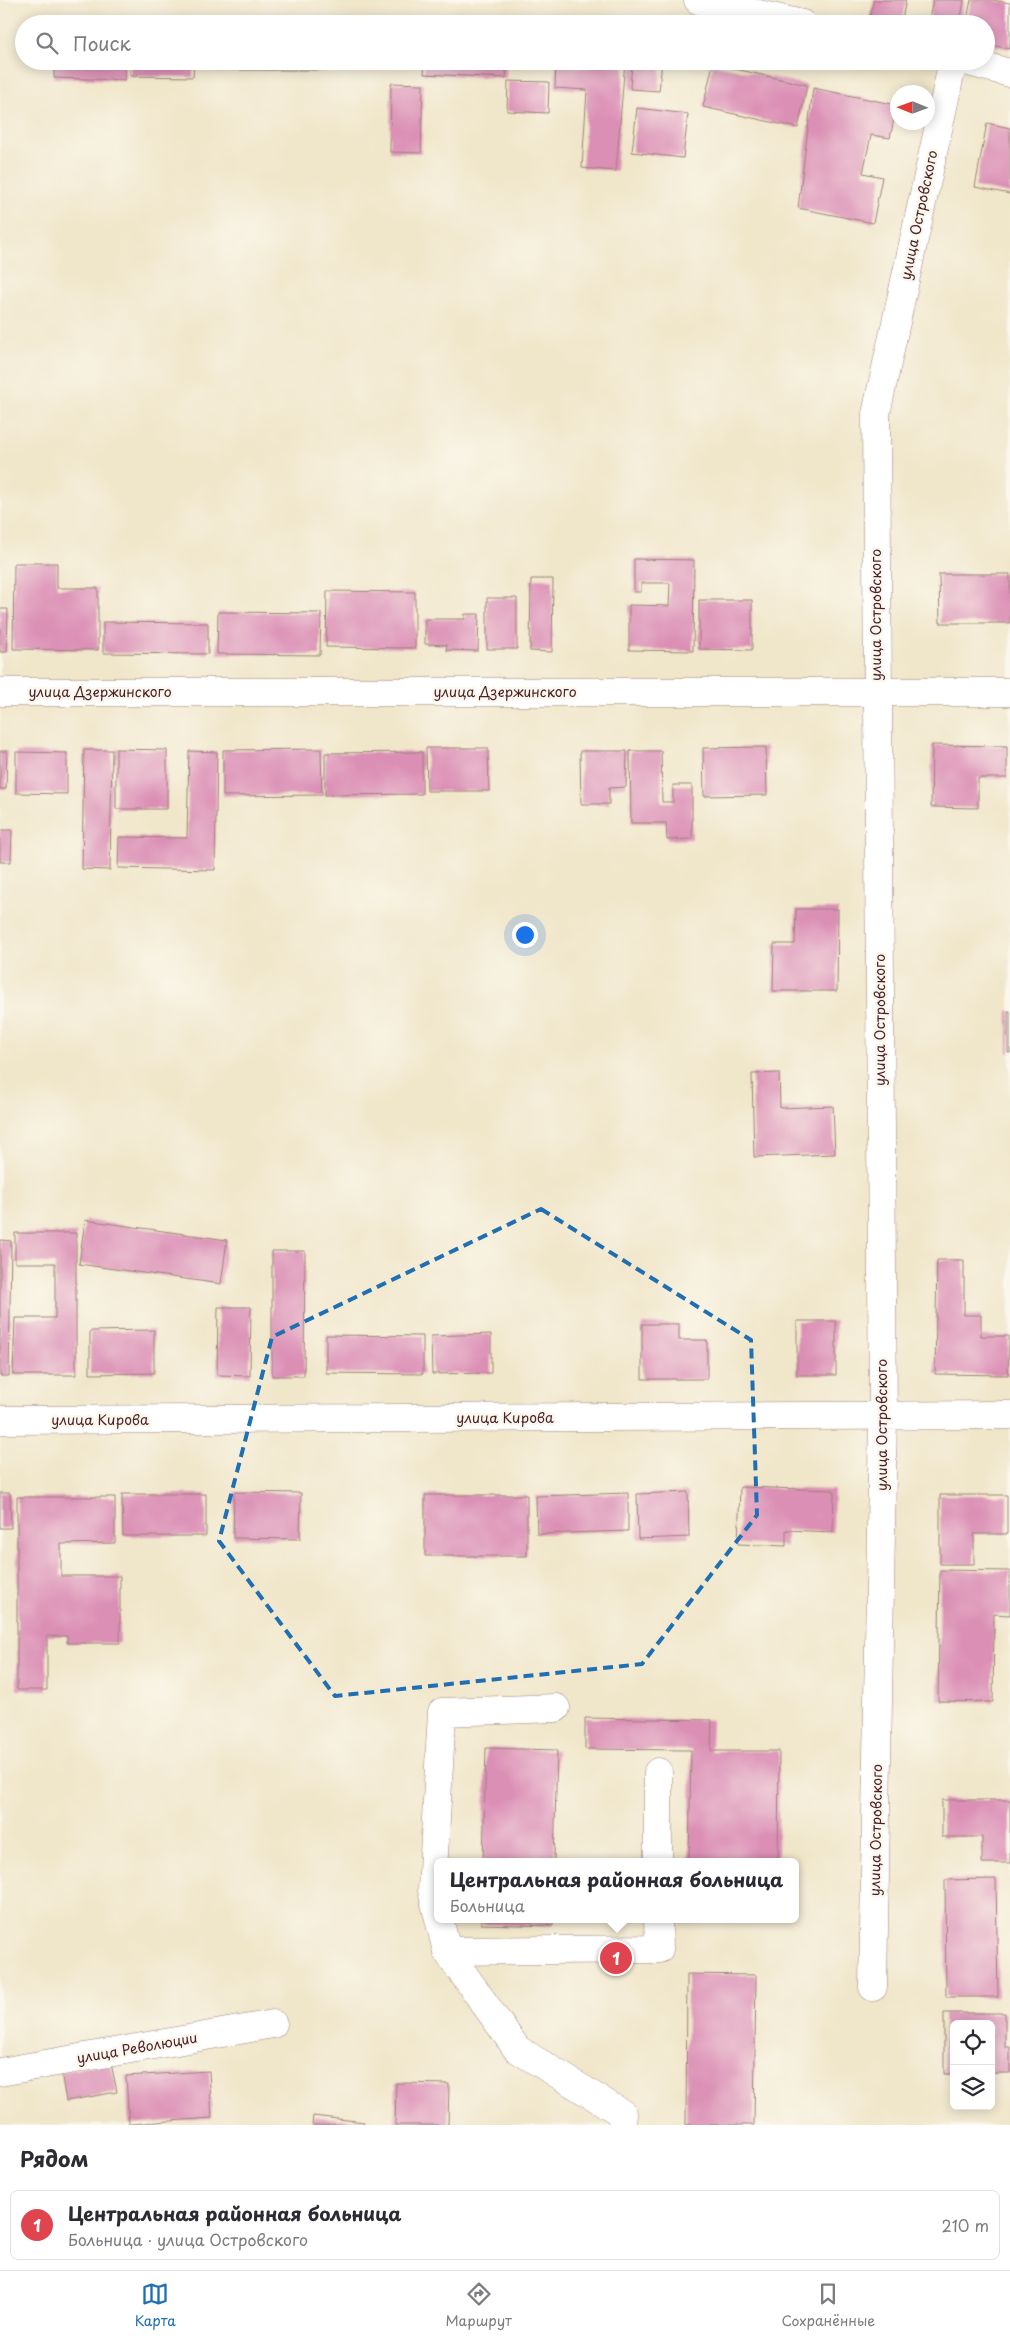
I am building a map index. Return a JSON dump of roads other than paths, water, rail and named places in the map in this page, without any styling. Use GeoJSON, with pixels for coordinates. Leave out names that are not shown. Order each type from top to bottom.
{"type":"FeatureCollection","features":[{"type":"Feature","properties":{"kind":"street"},"geometry":{"type":"LineString","coordinates":[[698,0],[763,15]]}},
{"type":"Feature","properties":{"kind":"street"},"geometry":{"type":"LineString","coordinates":[[995,69],[1010,73]]}},
{"type":"Feature","properties":{"kind":"street","name":"улица Островского"},"geometry":{"type":"LineString","coordinates":[[873,1987],[883,1416],[876,414],[951,70]]}},
{"type":"Feature","properties":{"kind":"street","name":"улица Дзержинского"},"geometry":{"type":"LineString","coordinates":[[0,692],[1010,692]]}},
{"type":"Feature","properties":{"kind":"street","name":"улица Кирова"},"geometry":{"type":"LineString","coordinates":[[0,1420],[1010,1415]]}},
{"type":"Feature","properties":{"kind":"street"},"geometry":{"type":"LineString","coordinates":[[434,1899],[432,1890],[442,1712],[556,1708]]}},
{"type":"Feature","properties":{"kind":"street"},"geometry":{"type":"LineString","coordinates":[[658,1772],[658,1858]]}},
{"type":"Feature","properties":{"kind":"street"},"geometry":{"type":"LineString","coordinates":[[440,1923],[447,1952],[517,2049],[622,2114],[622,2125]]}},
{"type":"Feature","properties":{"kind":"street"},"geometry":{"type":"LineString","coordinates":[[447,1952],[658,1949],[658,1923]]}},
{"type":"Feature","properties":{"kind":"street","name":"улица Революции"},"geometry":{"type":"LineString","coordinates":[[0,2072],[273,2024]]}},
{"type":"Feature","properties":{"kind":"place","name":"Центральная районная больница"},"geometry":{"type":"Point","coordinates":[616,1958]}}]}
